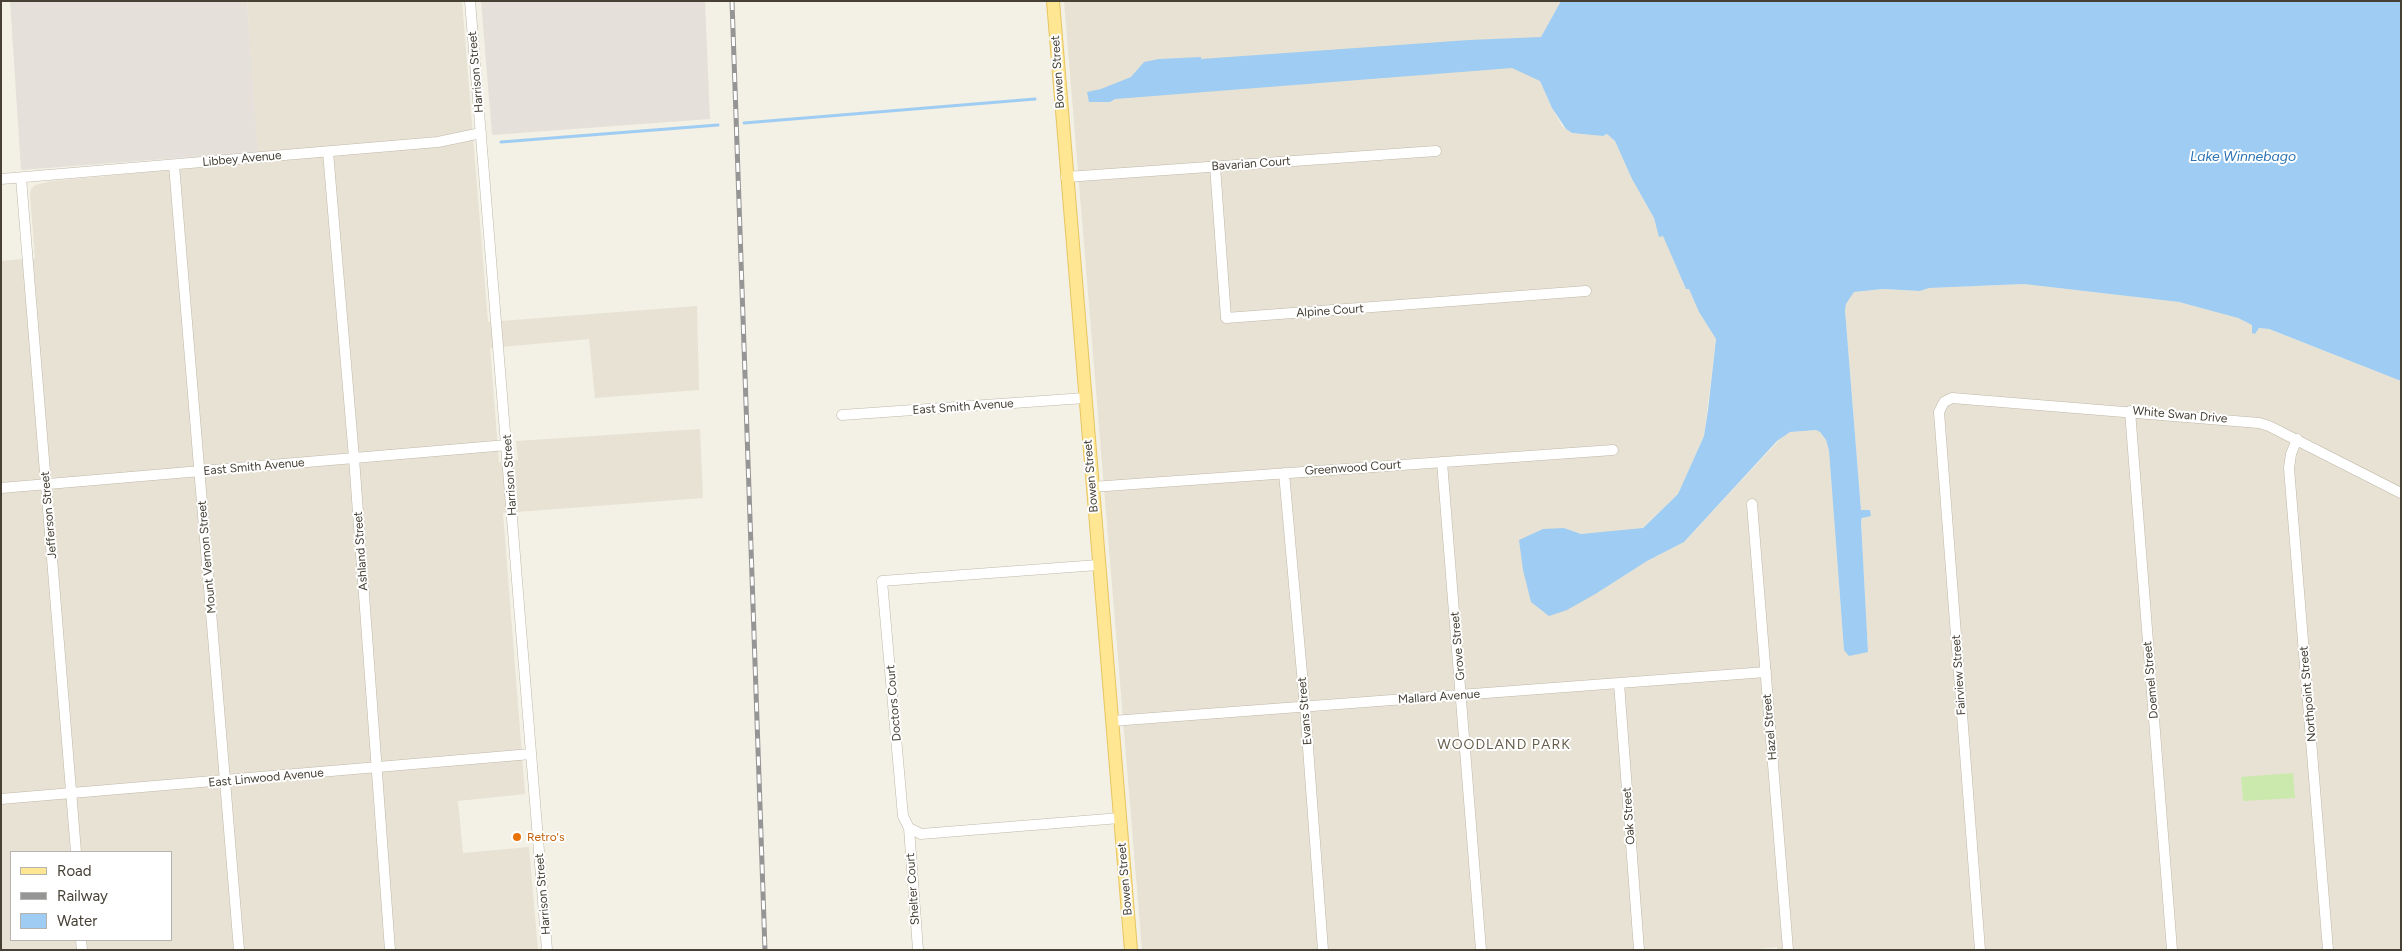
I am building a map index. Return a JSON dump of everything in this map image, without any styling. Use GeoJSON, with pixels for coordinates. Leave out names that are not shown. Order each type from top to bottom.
{"type":"FeatureCollection","features":[{"type":"Feature","properties":{"kind":"main road","name":"Bowen Street"},"geometry":{"type":"LineString","coordinates":[[1053,1],[1084,398],[1131,950]]}},
{"type":"Feature","properties":{"kind":"street","name":"Harrison Street"},"geometry":{"type":"LineString","coordinates":[[470,1],[547,950]]}},
{"type":"Feature","properties":{"kind":"street","name":"Libbey Avenue"},"geometry":{"type":"LineString","coordinates":[[1,179],[438,142],[481,133]]}},
{"type":"Feature","properties":{"kind":"street","name":"Bavarian Court"},"geometry":{"type":"LineString","coordinates":[[1066,177],[1436,151]]}},
{"type":"Feature","properties":{"kind":"street","name":"Ashland Street"},"geometry":{"type":"LineString","coordinates":[[328,152],[354,458],[390,950]]}},
{"type":"Feature","properties":{"kind":"street","name":"Mount Vernon Street"},"geometry":{"type":"LineString","coordinates":[[174,165],[238,950]]}},
{"type":"Feature","properties":{"kind":"street","name":"Alpine Court"},"geometry":{"type":"LineString","coordinates":[[1215,166],[1226,318],[1586,291]]}},
{"type":"Feature","properties":{"kind":"street","name":"Jefferson Street"},"geometry":{"type":"LineString","coordinates":[[21,178],[76,851]]}},
{"type":"Feature","properties":{"kind":"street","name":"East Smith Avenue"},"geometry":{"type":"LineString","coordinates":[[842,415],[1084,398]]}},
{"type":"Feature","properties":{"kind":"street","name":"White Swan Drive"},"geometry":{"type":"LineString","coordinates":[[1944,402],[1952,398],[2259,423],[2297,440],[2401,493]]}},
{"type":"Feature","properties":{"kind":"street","name":"Fairview Street"},"geometry":{"type":"LineString","coordinates":[[1944,402],[1940,412],[1942,458],[1980,950]]}},
{"type":"Feature","properties":{"kind":"street","name":"Doemel Street"},"geometry":{"type":"LineString","coordinates":[[2130,411],[2172,950]]}},
{"type":"Feature","properties":{"kind":"street","name":"Northpoint Street"},"geometry":{"type":"LineString","coordinates":[[2297,440],[2291,454],[2289,468],[2328,950]]}},
{"type":"Feature","properties":{"kind":"street","name":"East Smith Avenue"},"geometry":{"type":"LineString","coordinates":[[1,488],[507,445]]}},
{"type":"Feature","properties":{"kind":"street","name":"Greenwood Court"},"geometry":{"type":"LineString","coordinates":[[1092,487],[1613,450]]}},
{"type":"Feature","properties":{"kind":"street","name":"Grove Street"},"geometry":{"type":"LineString","coordinates":[[1442,462],[1482,950]]}},
{"type":"Feature","properties":{"kind":"street","name":"Evans Street"},"geometry":{"type":"LineString","coordinates":[[1284,473],[1305,707],[1323,950]]}},
{"type":"Feature","properties":{"kind":"street","name":"Hazel Street"},"geometry":{"type":"LineString","coordinates":[[1752,504],[1788,950]]}},
{"type":"Feature","properties":{"kind":"street","name":"Doctors Court"},"geometry":{"type":"LineString","coordinates":[[909,828],[903,816],[882,581],[1098,565]]}},
{"type":"Feature","properties":{"kind":"street","name":"Mallard Avenue"},"geometry":{"type":"LineString","coordinates":[[1112,721],[1766,672]]}},
{"type":"Feature","properties":{"kind":"street","name":"Oak Street"},"geometry":{"type":"LineString","coordinates":[[1619,683],[1639,950]]}},
{"type":"Feature","properties":{"kind":"street","name":"East Linwood Avenue"},"geometry":{"type":"LineString","coordinates":[[1,799],[225,782],[531,754]]}},
{"type":"Feature","properties":{"kind":"street"},"geometry":{"type":"LineString","coordinates":[[909,828],[921,834],[1120,818]]}},
{"type":"Feature","properties":{"kind":"street","name":"Shelter Court"},"geometry":{"type":"LineString","coordinates":[[909,828],[918,950]]}},
{"type":"Feature","properties":{"kind":"shaded area"},"geometry":{"type":"Polygon","coordinates":[[[10,1],[247,1],[258,152],[21,170],[10,1]]]}},
{"type":"Feature","properties":{"kind":"shaded area"},"geometry":{"type":"Polygon","coordinates":[[[247,1],[462,1],[488,322],[697,306],[699,390],[595,398],[589,339],[490,348],[499,462],[518,460],[516,441],[700,429],[703,498],[503,513],[525,794],[458,801],[463,853],[529,847],[538,950],[1,950],[1,261],[35,258],[31,189],[35,185],[52,181],[258,162],[247,1]]]}},
{"type":"Feature","properties":{"kind":"shaded area"},"geometry":{"type":"Polygon","coordinates":[[[481,1],[705,1],[710,119],[492,135],[481,1]]]}},
{"type":"Feature","properties":{"kind":"shaded area"},"geometry":{"type":"Polygon","coordinates":[[[1064,1],[1561,1],[1541,37],[1540,81],[1552,108],[1562,126],[1572,133],[1603,136],[1607,134],[1615,141],[1632,179],[1654,218],[1659,236],[1663,235],[1686,289],[1689,288],[1699,312],[1716,339],[1704,436],[1678,494],[1640,530],[1581,534],[1564,528],[1523,570],[1525,575],[1597,593],[1647,561],[1684,542],[1783,436],[1790,432],[1816,430],[1826,440],[1829,451],[1844,650],[1868,652],[1861,521],[1870,511],[1861,510],[1845,310],[1846,304],[1854,292],[1883,289],[1920,291],[1929,288],[2024,284],[2179,302],[2238,318],[2252,325],[2255,334],[2259,328],[2268,329],[2401,381],[2401,950],[1777,950],[1777,947],[1747,950],[1142,950],[1064,1]]]}},
{"type":"Feature","properties":{"kind":"green space"},"geometry":{"type":"Polygon","coordinates":[[[2293,773],[2295,798],[2243,801],[2241,777],[2293,773]]]}},
{"type":"Feature","properties":{"kind":"water","name":"Lake Winnebago"},"geometry":{"type":"Polygon","coordinates":[[[1561,1],[2401,1],[2401,381],[2269,329],[2259,328],[2255,334],[2252,333],[2252,325],[2238,318],[2179,302],[2024,284],[1929,288],[1920,291],[1883,289],[1854,292],[1846,304],[1845,310],[1861,510],[1870,510],[1871,516],[1862,518],[1861,521],[1868,652],[1849,656],[1844,650],[1829,451],[1826,440],[1816,430],[1790,432],[1777,441],[1684,542],[1647,561],[1567,610],[1549,616],[1531,602],[1523,570],[1519,540],[1543,529],[1564,528],[1581,534],[1643,528],[1678,494],[1704,436],[1708,410],[1716,339],[1699,312],[1689,289],[1686,289],[1663,236],[1659,237],[1654,218],[1632,179],[1615,141],[1607,134],[1603,136],[1572,133],[1566,129],[1552,108],[1540,81],[1512,68],[1115,99],[1110,102],[1089,102],[1087,92],[1101,89],[1131,77],[1144,62],[1159,59],[1201,57],[1201,59],[1469,40],[1541,37],[1561,1]]]}},
{"type":"Feature","properties":{"kind":"waterway"},"geometry":{"type":"LineString","coordinates":[[744,123],[1035,99]]}},
{"type":"Feature","properties":{"kind":"waterway"},"geometry":{"type":"LineString","coordinates":[[501,142],[718,125]]}},
{"type":"Feature","properties":{"kind":"railway"},"geometry":{"type":"LineString","coordinates":[[732,1],[765,950]]}},
{"type":"Feature","properties":{"kind":"place","name":"Retro's"},"geometry":{"type":"Point","coordinates":[517,837]}},
{"type":"Feature","properties":{"kind":"district","name":"WOODLAND PARK"},"geometry":{"type":"Point","coordinates":[1504,745]}}]}
